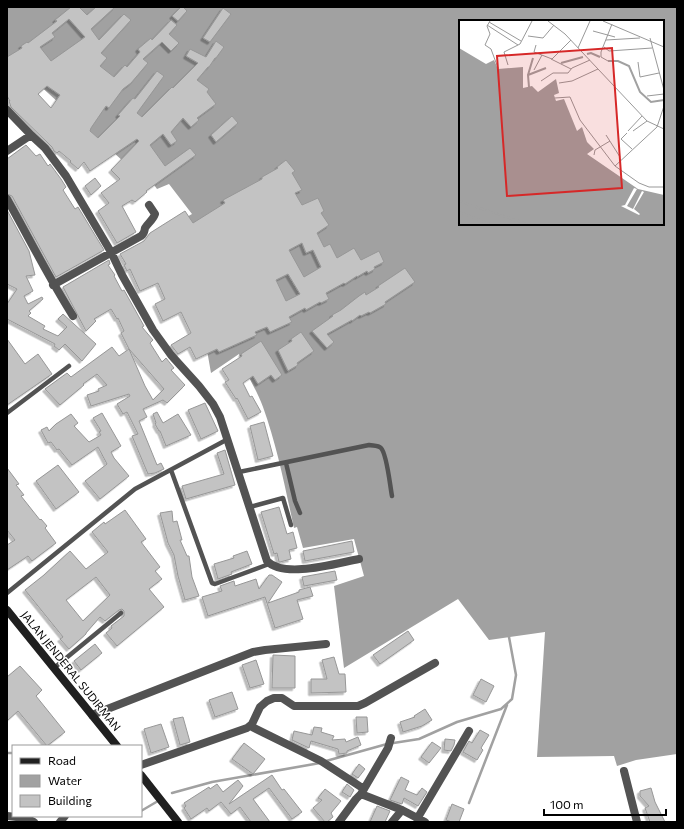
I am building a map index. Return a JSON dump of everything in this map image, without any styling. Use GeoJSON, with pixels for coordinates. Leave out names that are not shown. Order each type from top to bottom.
{"type":"FeatureCollection","features":[{"type":"Feature","properties":{"kind":"main road","name":"JALAN JENDERAL SUDIRMAN"},"geometry":{"type":"LineString","coordinates":[[7,610],[116,745]]}},
{"type":"Feature","properties":{"kind":"main road"},"geometry":{"type":"LineString","coordinates":[[142,777],[178,822]]}},
{"type":"Feature","properties":{"kind":"street"},"geometry":{"type":"LineString","coordinates":[[7,110],[45,148],[60,166],[111,252],[153,330],[171,355],[213,404],[220,417],[228,439],[266,558],[270,564],[284,568],[306,569],[359,559]]}},
{"type":"Feature","properties":{"kind":"street"},"geometry":{"type":"LineString","coordinates":[[7,151],[31,135]]}},
{"type":"Feature","properties":{"kind":"street"},"geometry":{"type":"LineString","coordinates":[[7,199],[25,229],[53,285],[73,316]]}},
{"type":"Feature","properties":{"kind":"street"},"geometry":{"type":"LineString","coordinates":[[53,285],[144,234],[145,227],[153,219],[155,214],[148,205]]}},
{"type":"Feature","properties":{"kind":"street"},"geometry":{"type":"LineString","coordinates":[[92,715],[253,652],[326,644]]}},
{"type":"Feature","properties":{"kind":"street"},"geometry":{"type":"LineString","coordinates":[[142,765],[247,728],[250,726],[260,707],[270,699],[282,698],[294,706],[358,706],[435,663]]}},
{"type":"Feature","properties":{"kind":"street"},"geometry":{"type":"LineString","coordinates":[[250,726],[321,761],[363,792],[425,822]]}},
{"type":"Feature","properties":{"kind":"street"},"geometry":{"type":"LineString","coordinates":[[417,819],[469,731]]}},
{"type":"Feature","properties":{"kind":"street"},"geometry":{"type":"LineString","coordinates":[[339,822],[363,792],[390,742]]}},
{"type":"Feature","properties":{"kind":"street"},"geometry":{"type":"LineString","coordinates":[[624,771],[637,822]]}},
{"type":"Feature","properties":{"kind":"street"},"geometry":{"type":"LineString","coordinates":[[392,822],[402,810]]}},
{"type":"Feature","properties":{"kind":"street"},"geometry":{"type":"LineString","coordinates":[[16,817],[26,818],[34,822]]}},
{"type":"Feature","properties":{"kind":"lane"},"geometry":{"type":"LineString","coordinates":[[7,413],[69,366]]}},
{"type":"Feature","properties":{"kind":"lane"},"geometry":{"type":"LineString","coordinates":[[7,593],[135,489],[149,480],[171,470],[228,439]]}},
{"type":"Feature","properties":{"kind":"lane"},"geometry":{"type":"LineString","coordinates":[[239,472],[369,446],[378,446],[382,449],[385,457],[392,496]]}},
{"type":"Feature","properties":{"kind":"lane"},"geometry":{"type":"LineString","coordinates":[[286,463],[295,501],[300,513]]}},
{"type":"Feature","properties":{"kind":"lane"},"geometry":{"type":"LineString","coordinates":[[171,470],[212,583],[216,584],[270,564]]}},
{"type":"Feature","properties":{"kind":"lane"},"geometry":{"type":"LineString","coordinates":[[250,507],[283,498],[291,525]]}},
{"type":"Feature","properties":{"kind":"lane"},"geometry":{"type":"LineString","coordinates":[[54,668],[121,613]]}},
{"type":"Feature","properties":{"kind":"water"},"geometry":{"type":"Polygon","coordinates":[[[7,7],[677,7],[677,754],[636,760],[617,766],[614,756],[537,757],[545,632],[489,640],[458,599],[344,668],[334,586],[364,576],[354,539],[303,548],[297,527],[294,528],[268,422],[260,400],[244,368],[239,354],[211,373],[205,339],[149,239],[192,214],[169,184],[157,189],[134,157],[124,162],[16,64],[7,58],[7,7]]]}},
{"type":"Feature","properties":{"kind":"building"},"geometry":{"type":"Polygon","coordinates":[[[71,7],[79,7],[87,15],[96,7],[115,7],[91,29],[99,40],[124,14],[131,20],[101,53],[107,58],[100,66],[114,77],[125,65],[127,67],[140,52],[138,49],[151,38],[152,40],[171,20],[177,25],[169,34],[179,43],[171,51],[162,42],[143,59],[148,63],[131,83],[123,89],[109,108],[106,106],[91,128],[90,131],[98,138],[120,116],[118,115],[133,98],[135,99],[157,71],[164,76],[137,113],[142,117],[198,63],[186,56],[190,49],[206,57],[216,41],[224,47],[197,80],[209,89],[207,92],[216,104],[197,118],[199,120],[191,127],[183,118],[171,132],[177,141],[171,145],[163,134],[150,145],[165,166],[190,148],[196,155],[146,191],[147,192],[135,202],[132,200],[122,206],[136,232],[117,243],[98,211],[109,203],[101,193],[120,179],[111,170],[139,141],[137,139],[90,171],[84,162],[78,169],[59,151],[57,153],[54,151],[52,147],[11,107],[7,96],[7,57],[22,48],[21,46],[27,42],[28,43],[57,21],[55,20],[71,7]],[[69,19],[52,33],[55,37],[40,47],[51,61],[85,37],[69,19]],[[47,86],[38,94],[51,108],[60,95],[47,86]]]}},
{"type":"Feature","properties":{"kind":"building"},"geometry":{"type":"Polygon","coordinates":[[[181,7],[187,11],[178,21],[172,16],[181,7]]]}},
{"type":"Feature","properties":{"kind":"building"},"geometry":{"type":"Polygon","coordinates":[[[223,8],[231,14],[210,42],[203,38],[223,8]]]}},
{"type":"Feature","properties":{"kind":"building"},"geometry":{"type":"Polygon","coordinates":[[[232,116],[238,123],[216,142],[211,135],[232,116]]]}},
{"type":"Feature","properties":{"kind":"building"},"geometry":{"type":"Polygon","coordinates":[[[26,145],[36,156],[40,154],[48,166],[50,164],[66,187],[63,190],[75,209],[78,207],[104,250],[56,277],[12,196],[7,194],[7,159],[26,145]]]}},
{"type":"Feature","properties":{"kind":"building"},"geometry":{"type":"Polygon","coordinates":[[[286,160],[295,171],[292,173],[302,190],[295,193],[302,205],[318,198],[324,211],[321,213],[329,225],[317,233],[324,247],[330,244],[337,258],[354,248],[361,260],[379,251],[384,262],[374,267],[375,269],[368,273],[367,271],[326,293],[329,299],[306,310],[305,308],[289,317],[292,322],[270,332],[267,327],[255,332],[257,335],[219,352],[217,349],[196,359],[190,347],[178,354],[171,345],[191,333],[181,312],[163,321],[155,304],[165,299],[158,283],[140,291],[130,269],[127,271],[124,265],[126,264],[120,254],[144,241],[150,233],[185,211],[193,223],[225,203],[223,200],[262,179],[262,177],[278,168],[277,167],[286,160]],[[302,243],[289,250],[304,277],[321,267],[313,250],[306,253],[302,243]],[[288,274],[276,280],[286,301],[300,294],[288,274]]]}},
{"type":"Feature","properties":{"kind":"building"},"geometry":{"type":"Polygon","coordinates":[[[95,178],[101,186],[91,195],[85,186],[95,178]]]}},
{"type":"Feature","properties":{"kind":"building"},"geometry":{"type":"Polygon","coordinates":[[[7,210],[29,251],[35,275],[26,276],[33,291],[24,296],[28,304],[42,297],[43,299],[29,311],[31,313],[28,316],[45,326],[43,329],[58,336],[67,327],[58,319],[63,314],[96,344],[82,361],[65,344],[59,350],[54,346],[55,344],[7,319],[7,304],[17,289],[7,284],[7,210]]]}},
{"type":"Feature","properties":{"kind":"building"},"geometry":{"type":"Polygon","coordinates":[[[109,260],[110,264],[108,265],[115,275],[114,276],[122,291],[124,290],[144,326],[142,327],[153,340],[150,343],[162,362],[166,358],[174,368],[171,370],[185,385],[167,403],[163,400],[143,409],[147,417],[139,421],[157,465],[161,463],[164,469],[155,473],[148,474],[132,436],[138,434],[127,412],[123,414],[117,404],[130,396],[129,394],[91,406],[87,395],[99,391],[98,389],[107,385],[97,374],[83,384],[84,385],[60,405],[45,389],[67,373],[71,377],[112,347],[119,356],[129,349],[121,333],[124,331],[118,318],[117,319],[111,309],[94,319],[96,321],[86,331],[63,287],[109,260]],[[129,349],[145,386],[153,400],[164,389],[129,349]]]}},
{"type":"Feature","properties":{"kind":"building"},"geometry":{"type":"Polygon","coordinates":[[[405,268],[415,282],[385,302],[386,304],[370,313],[360,315],[352,321],[327,334],[334,342],[327,348],[312,331],[359,296],[365,292],[366,295],[405,268]]]}},
{"type":"Feature","properties":{"kind":"building"},"geometry":{"type":"Polygon","coordinates":[[[301,332],[314,351],[297,363],[298,365],[288,371],[278,350],[292,341],[291,339],[301,332]]]}},
{"type":"Feature","properties":{"kind":"building"},"geometry":{"type":"Polygon","coordinates":[[[7,339],[25,364],[38,354],[52,374],[7,405],[7,339]]]}},
{"type":"Feature","properties":{"kind":"building"},"geometry":{"type":"Polygon","coordinates":[[[261,341],[282,375],[275,380],[271,375],[258,384],[253,376],[243,383],[250,397],[252,396],[261,412],[248,419],[237,398],[236,399],[225,382],[229,380],[222,369],[261,341]]]}},
{"type":"Feature","properties":{"kind":"building"},"geometry":{"type":"Polygon","coordinates":[[[205,403],[218,431],[201,439],[188,410],[205,403]]]}},
{"type":"Feature","properties":{"kind":"building"},"geometry":{"type":"Polygon","coordinates":[[[157,412],[163,423],[178,414],[191,435],[166,446],[160,431],[155,424],[153,414],[157,412]]]}},
{"type":"Feature","properties":{"kind":"building"},"geometry":{"type":"Polygon","coordinates":[[[102,413],[121,446],[111,452],[129,476],[100,499],[85,481],[107,464],[98,447],[72,465],[59,449],[57,450],[51,442],[48,443],[41,430],[47,427],[49,431],[56,424],[71,414],[78,423],[74,426],[89,442],[101,435],[99,432],[101,431],[93,418],[102,413]]]}},
{"type":"Feature","properties":{"kind":"building"},"geometry":{"type":"Polygon","coordinates":[[[264,422],[273,456],[258,460],[250,426],[264,422]]]}},
{"type":"Feature","properties":{"kind":"building"},"geometry":{"type":"Polygon","coordinates":[[[225,450],[235,485],[186,499],[182,486],[224,474],[217,453],[225,450]]]}},
{"type":"Feature","properties":{"kind":"building"},"geometry":{"type":"Polygon","coordinates":[[[58,465],[79,492],[56,509],[36,481],[58,465]]]}},
{"type":"Feature","properties":{"kind":"building"},"geometry":{"type":"Polygon","coordinates":[[[7,468],[19,484],[16,485],[24,495],[21,496],[40,520],[41,519],[47,526],[45,528],[56,543],[32,561],[28,556],[7,570],[7,545],[15,540],[7,530],[7,468]]]}},
{"type":"Feature","properties":{"kind":"building"},"geometry":{"type":"Polygon","coordinates":[[[279,507],[287,534],[293,532],[297,548],[289,550],[291,559],[280,562],[277,553],[274,554],[261,512],[279,507]]]}},
{"type":"Feature","properties":{"kind":"building"},"geometry":{"type":"Polygon","coordinates":[[[125,510],[146,539],[141,542],[160,567],[155,571],[162,579],[149,589],[164,607],[117,646],[106,633],[112,628],[111,626],[124,616],[124,611],[122,609],[119,610],[105,621],[100,617],[86,634],[69,649],[60,639],[63,637],[25,590],[70,551],[86,569],[108,552],[92,532],[104,522],[105,524],[125,510]],[[96,577],[66,600],[83,621],[110,595],[96,577]]]}},
{"type":"Feature","properties":{"kind":"building"},"geometry":{"type":"Polygon","coordinates":[[[172,511],[173,522],[177,521],[182,540],[180,540],[187,556],[189,556],[192,577],[199,596],[185,600],[174,555],[168,543],[160,513],[172,511]]]}},
{"type":"Feature","properties":{"kind":"building"},"geometry":{"type":"Polygon","coordinates":[[[352,541],[354,552],[305,561],[303,551],[352,541]]]}},
{"type":"Feature","properties":{"kind":"building"},"geometry":{"type":"Polygon","coordinates":[[[247,551],[252,564],[218,579],[214,564],[234,558],[233,556],[247,551]]]}},
{"type":"Feature","properties":{"kind":"building"},"geometry":{"type":"Polygon","coordinates":[[[335,571],[337,580],[304,586],[302,577],[335,571]]]}},
{"type":"Feature","properties":{"kind":"building"},"geometry":{"type":"Polygon","coordinates":[[[269,575],[272,575],[282,582],[268,603],[310,587],[313,596],[297,600],[303,619],[275,628],[265,597],[208,616],[202,597],[222,591],[220,586],[234,581],[235,586],[256,579],[259,589],[269,575]]]}},
{"type":"Feature","properties":{"kind":"building"},"geometry":{"type":"Polygon","coordinates":[[[408,631],[414,640],[380,664],[373,655],[408,631]]]}},
{"type":"Feature","properties":{"kind":"building"},"geometry":{"type":"Polygon","coordinates":[[[95,644],[102,653],[81,670],[74,661],[95,644]]]}},
{"type":"Feature","properties":{"kind":"building"},"geometry":{"type":"Polygon","coordinates":[[[273,655],[295,656],[295,688],[272,688],[273,655]]]}},
{"type":"Feature","properties":{"kind":"building"},"geometry":{"type":"Polygon","coordinates":[[[334,657],[339,674],[345,674],[346,692],[311,693],[311,679],[327,679],[322,660],[334,657]]]}},
{"type":"Feature","properties":{"kind":"building"},"geometry":{"type":"Polygon","coordinates":[[[256,660],[264,684],[250,688],[242,665],[256,660]]]}},
{"type":"Feature","properties":{"kind":"building"},"geometry":{"type":"Polygon","coordinates":[[[20,666],[42,690],[36,696],[65,732],[48,745],[46,745],[18,711],[7,721],[7,677],[20,666]]]}},
{"type":"Feature","properties":{"kind":"building"},"geometry":{"type":"Polygon","coordinates":[[[481,679],[494,686],[486,702],[473,695],[481,679]]]}},
{"type":"Feature","properties":{"kind":"building"},"geometry":{"type":"Polygon","coordinates":[[[232,692],[238,709],[215,717],[209,700],[232,692]]]}},
{"type":"Feature","properties":{"kind":"building"},"geometry":{"type":"Polygon","coordinates":[[[425,709],[432,720],[422,726],[403,732],[400,722],[415,717],[414,716],[425,709]]]}},
{"type":"Feature","properties":{"kind":"building"},"geometry":{"type":"Polygon","coordinates":[[[183,717],[190,742],[180,745],[173,719],[183,717]]]}},
{"type":"Feature","properties":{"kind":"building"},"geometry":{"type":"Polygon","coordinates":[[[356,717],[367,717],[368,732],[357,733],[356,717]]]}},
{"type":"Feature","properties":{"kind":"building"},"geometry":{"type":"Polygon","coordinates":[[[161,724],[169,747],[151,753],[144,729],[161,724]]]}},
{"type":"Feature","properties":{"kind":"building"},"geometry":{"type":"Polygon","coordinates":[[[314,727],[322,728],[321,732],[334,736],[332,740],[345,739],[346,742],[358,737],[361,745],[347,751],[347,753],[339,754],[338,749],[311,741],[309,748],[292,740],[294,731],[312,735],[314,727]]]}},
{"type":"Feature","properties":{"kind":"building"},"geometry":{"type":"Polygon","coordinates":[[[480,730],[489,735],[481,748],[483,750],[477,760],[463,752],[469,741],[472,743],[480,730]]]}},
{"type":"Feature","properties":{"kind":"building"},"geometry":{"type":"Polygon","coordinates":[[[445,739],[455,740],[451,751],[444,750],[445,739]]]}},
{"type":"Feature","properties":{"kind":"building"},"geometry":{"type":"Polygon","coordinates":[[[432,742],[441,748],[429,763],[421,757],[432,742]]]}},
{"type":"Feature","properties":{"kind":"building"},"geometry":{"type":"Polygon","coordinates":[[[244,743],[265,759],[253,774],[232,759],[244,743]]]}},
{"type":"Feature","properties":{"kind":"building"},"geometry":{"type":"Polygon","coordinates":[[[359,764],[365,769],[358,778],[352,774],[359,764]]]}},
{"type":"Feature","properties":{"kind":"building"},"geometry":{"type":"Polygon","coordinates":[[[272,775],[282,790],[284,789],[302,812],[292,819],[269,788],[253,799],[270,822],[251,822],[240,807],[231,814],[221,802],[209,811],[207,808],[191,819],[184,808],[186,806],[184,803],[209,787],[210,789],[217,784],[223,792],[238,780],[243,786],[229,804],[272,775]]]}},
{"type":"Feature","properties":{"kind":"building"},"geometry":{"type":"Polygon","coordinates":[[[401,777],[409,781],[405,790],[417,795],[422,788],[427,792],[418,806],[404,798],[402,804],[390,800],[401,777]]]}},
{"type":"Feature","properties":{"kind":"building"},"geometry":{"type":"Polygon","coordinates":[[[347,784],[354,790],[350,797],[342,792],[347,784]]]}},
{"type":"Feature","properties":{"kind":"building"},"geometry":{"type":"Polygon","coordinates":[[[651,788],[655,802],[665,822],[650,822],[645,808],[649,806],[640,796],[640,791],[651,788]]]}},
{"type":"Feature","properties":{"kind":"building"},"geometry":{"type":"Polygon","coordinates":[[[325,789],[341,801],[331,813],[333,817],[327,822],[325,822],[313,808],[322,800],[318,798],[325,789]]]}},
{"type":"Feature","properties":{"kind":"building"},"geometry":{"type":"Polygon","coordinates":[[[452,804],[464,809],[459,822],[446,820],[452,804]]]}},
{"type":"Feature","properties":{"kind":"building"},"geometry":{"type":"Polygon","coordinates":[[[377,806],[390,811],[385,822],[370,822],[377,806]]]}},
{"type":"Feature","properties":{"kind":"waterway"},"geometry":{"type":"LineString","coordinates":[[326,761],[387,744],[419,739],[457,722],[501,709],[512,699],[516,675],[509,637]]}},
{"type":"Feature","properties":{"kind":"waterway"},"geometry":{"type":"LineString","coordinates":[[469,803],[507,705]]}},
{"type":"Feature","properties":{"kind":"waterway"},"geometry":{"type":"LineString","coordinates":[[7,753],[12,753]]}},
{"type":"Feature","properties":{"kind":"waterway"},"geometry":{"type":"LineString","coordinates":[[172,793],[212,782],[320,763]]}},
{"type":"Feature","properties":{"kind":"waterway"},"geometry":{"type":"LineString","coordinates":[[142,810],[158,801]]}}]}
